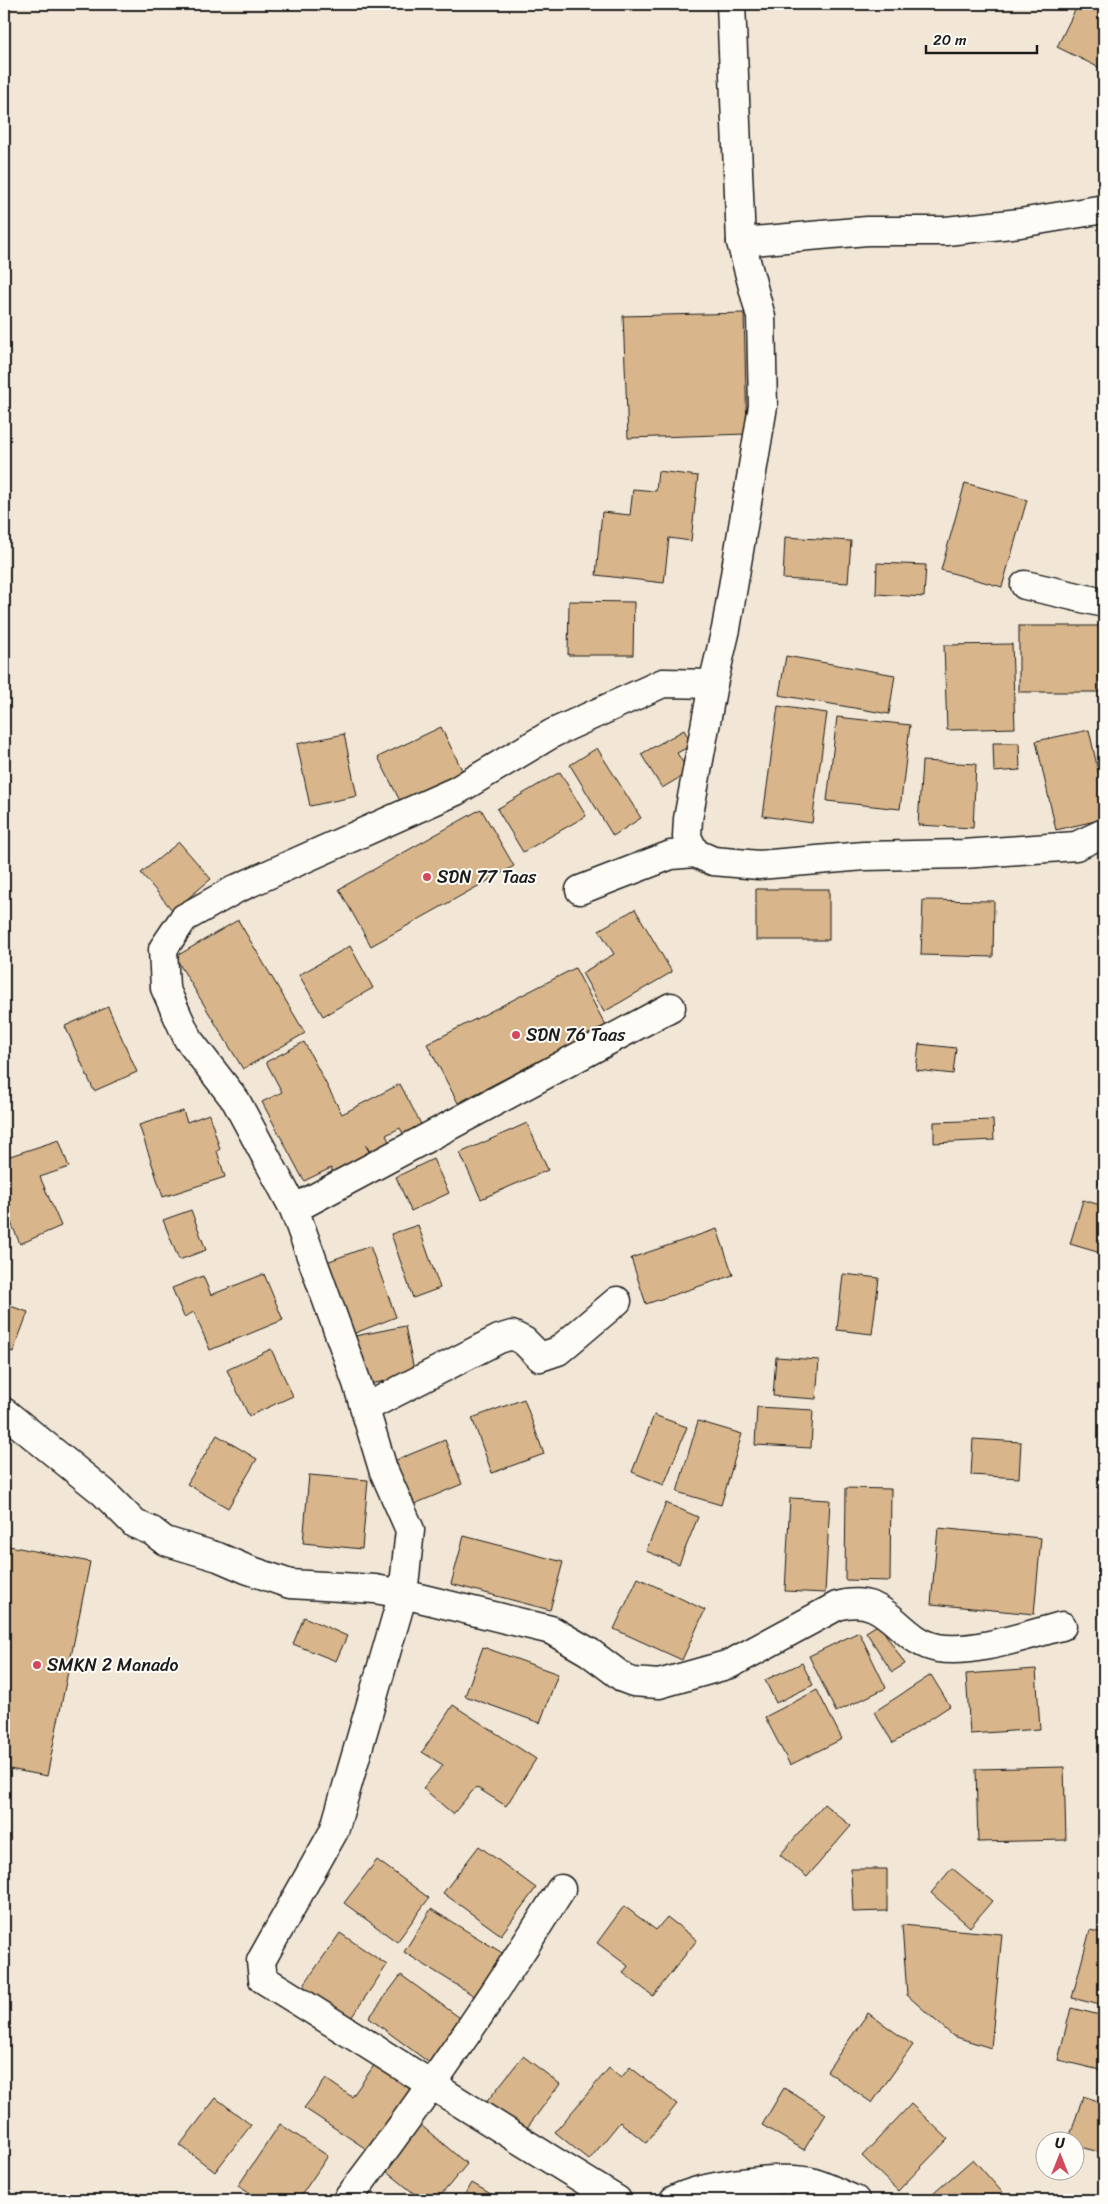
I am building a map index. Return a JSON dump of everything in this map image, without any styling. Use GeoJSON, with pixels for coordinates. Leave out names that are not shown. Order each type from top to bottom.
{"type":"FeatureCollection","features":[{"type":"Feature","properties":{"kind":"street"},"geometry":{"type":"LineString","coordinates":[[695,853],[687,838],[688,819],[713,684],[726,629],[763,406],[761,317],[740,242],[731,4]]}},
{"type":"Feature","properties":{"kind":"street"},"geometry":{"type":"LineString","coordinates":[[740,242],[868,231],[946,231],[1020,223],[1104,209]]}},
{"type":"Feature","properties":{"kind":"street"},"geometry":{"type":"LineString","coordinates":[[1025,585],[1104,603]]}},
{"type":"Feature","properties":{"kind":"street"},"geometry":{"type":"LineString","coordinates":[[617,2200],[509,2135],[432,2084],[263,1979],[261,1961],[334,1831],[403,1594],[410,1530],[383,1469],[365,1408],[294,1208],[236,1101],[188,1039],[165,988],[163,949],[184,918],[236,889],[456,791],[553,734],[663,683],[713,684]]}},
{"type":"Feature","properties":{"kind":"street"},"geometry":{"type":"LineString","coordinates":[[580,890],[670,855],[695,853],[713,861],[759,865],[864,856],[963,854],[1076,846],[1104,834]]}},
{"type":"Feature","properties":{"kind":"street"},"geometry":{"type":"LineString","coordinates":[[294,1208],[670,1007]]}},
{"type":"Feature","properties":{"kind":"street"},"geometry":{"type":"LineString","coordinates":[[365,1408],[499,1339],[512,1335],[524,1341],[540,1357],[558,1351],[617,1301]]}},
{"type":"Feature","properties":{"kind":"street"},"geometry":{"type":"LineString","coordinates":[[4,1412],[103,1492],[136,1524],[152,1531],[165,1541],[218,1557],[290,1584],[374,1589],[403,1594],[551,1630],[589,1652],[625,1679],[646,1684],[659,1684],[730,1664],[837,1606],[848,1603],[859,1602],[875,1606],[920,1640],[936,1647],[950,1649],[964,1649],[1015,1639],[1062,1626]]}},
{"type":"Feature","properties":{"kind":"street"},"geometry":{"type":"LineString","coordinates":[[347,2200],[400,2131],[505,1980],[561,1889]]}},
{"type":"Feature","properties":{"kind":"street"},"geometry":{"type":"LineString","coordinates":[[674,2200],[687,2193],[747,2182],[806,2181],[855,2200]]}},
{"type":"Feature","properties":{"kind":"building"},"geometry":{"type":"Polygon","coordinates":[[[1078,4],[1104,4],[1104,70],[1057,47],[1078,4]]]}},
{"type":"Feature","properties":{"kind":"building"},"geometry":{"type":"Polygon","coordinates":[[[744,313],[747,434],[628,438],[623,316],[744,313]]]}},
{"type":"Feature","properties":{"kind":"building"},"geometry":{"type":"Polygon","coordinates":[[[658,471],[698,476],[691,541],[669,538],[664,583],[596,575],[602,512],[630,515],[633,489],[656,491],[658,471]]]}},
{"type":"Feature","properties":{"kind":"building"},"geometry":{"type":"Polygon","coordinates":[[[965,483],[1027,500],[1002,587],[941,570],[965,483]]]}},
{"type":"Feature","properties":{"kind":"building"},"geometry":{"type":"Polygon","coordinates":[[[785,537],[851,541],[848,583],[783,579],[785,537]]]}},
{"type":"Feature","properties":{"kind":"building"},"geometry":{"type":"Polygon","coordinates":[[[877,563],[926,565],[924,597],[876,594],[877,563]]]}},
{"type":"Feature","properties":{"kind":"building"},"geometry":{"type":"Polygon","coordinates":[[[569,601],[634,602],[633,655],[568,655],[569,601]]]}},
{"type":"Feature","properties":{"kind":"building"},"geometry":{"type":"Polygon","coordinates":[[[1019,626],[1100,626],[1100,692],[1019,692],[1019,626]]]}},
{"type":"Feature","properties":{"kind":"building"},"geometry":{"type":"Polygon","coordinates":[[[1012,644],[1015,728],[947,730],[944,645],[1012,644]]]}},
{"type":"Feature","properties":{"kind":"building"},"geometry":{"type":"Polygon","coordinates":[[[786,656],[895,675],[889,714],[779,695],[786,656]]]}},
{"type":"Feature","properties":{"kind":"building"},"geometry":{"type":"Polygon","coordinates":[[[778,706],[827,713],[812,823],[763,816],[778,706]]]}},
{"type":"Feature","properties":{"kind":"building"},"geometry":{"type":"Polygon","coordinates":[[[837,717],[910,725],[900,809],[827,801],[837,717]]]}},
{"type":"Feature","properties":{"kind":"building"},"geometry":{"type":"Polygon","coordinates":[[[441,727],[465,776],[402,805],[378,757],[441,727]]]}},
{"type":"Feature","properties":{"kind":"building"},"geometry":{"type":"Polygon","coordinates":[[[684,730],[692,745],[677,753],[689,772],[662,788],[641,754],[684,730]]]}},
{"type":"Feature","properties":{"kind":"building"},"geometry":{"type":"Polygon","coordinates":[[[1089,730],[1104,797],[1104,819],[1056,830],[1036,741],[1089,730]]]}},
{"type":"Feature","properties":{"kind":"building"},"geometry":{"type":"Polygon","coordinates":[[[344,734],[357,796],[310,806],[297,744],[344,734]]]}},
{"type":"Feature","properties":{"kind":"building"},"geometry":{"type":"Polygon","coordinates":[[[993,743],[1019,743],[1020,770],[994,772],[993,743]]]}},
{"type":"Feature","properties":{"kind":"building"},"geometry":{"type":"Polygon","coordinates":[[[597,748],[641,818],[613,836],[570,765],[597,748]]]}},
{"type":"Feature","properties":{"kind":"building"},"geometry":{"type":"Polygon","coordinates":[[[922,761],[976,764],[973,828],[918,825],[922,761]]]}},
{"type":"Feature","properties":{"kind":"building"},"geometry":{"type":"Polygon","coordinates":[[[560,772],[586,816],[523,852],[497,809],[560,772]]]}},
{"type":"Feature","properties":{"kind":"building","name":"SDN 77 Taas"},"geometry":{"type":"Polygon","coordinates":[[[481,809],[514,866],[371,946],[339,889],[481,809]]]}},
{"type":"Feature","properties":{"kind":"building"},"geometry":{"type":"Polygon","coordinates":[[[179,842],[211,879],[173,911],[141,873],[179,842]]]}},
{"type":"Feature","properties":{"kind":"building"},"geometry":{"type":"Polygon","coordinates":[[[756,889],[829,889],[829,940],[756,940],[756,889]]]}},
{"type":"Feature","properties":{"kind":"building"},"geometry":{"type":"Polygon","coordinates":[[[923,900],[994,901],[993,957],[921,955],[923,900]]]}},
{"type":"Feature","properties":{"kind":"building"},"geometry":{"type":"Polygon","coordinates":[[[635,909],[672,972],[604,1012],[582,973],[614,954],[599,930],[635,909]]]}},
{"type":"Feature","properties":{"kind":"building"},"geometry":{"type":"Polygon","coordinates":[[[238,920],[305,1033],[243,1069],[175,957],[238,920]]]}},
{"type":"Feature","properties":{"kind":"building"},"geometry":{"type":"Polygon","coordinates":[[[350,946],[373,988],[323,1016],[299,975],[350,946]]]}},
{"type":"Feature","properties":{"kind":"building","name":"SDN 76 Taas"},"geometry":{"type":"Polygon","coordinates":[[[575,968],[606,1026],[458,1103],[427,1044],[575,968]]]}},
{"type":"Feature","properties":{"kind":"building"},"geometry":{"type":"Polygon","coordinates":[[[108,1007],[137,1072],[94,1091],[65,1026],[108,1007]]]}},
{"type":"Feature","properties":{"kind":"building"},"geometry":{"type":"Polygon","coordinates":[[[304,1042],[342,1114],[400,1084],[424,1130],[406,1139],[400,1128],[386,1135],[392,1147],[373,1156],[365,1144],[373,1159],[336,1179],[331,1168],[304,1181],[262,1102],[282,1092],[266,1062],[304,1042]]]}},
{"type":"Feature","properties":{"kind":"building"},"geometry":{"type":"Polygon","coordinates":[[[919,1044],[956,1048],[953,1074],[916,1070],[919,1044]]]}},
{"type":"Feature","properties":{"kind":"building"},"geometry":{"type":"Polygon","coordinates":[[[183,1111],[187,1122],[209,1114],[220,1149],[217,1151],[225,1177],[163,1197],[139,1125],[183,1111]]]}},
{"type":"Feature","properties":{"kind":"building"},"geometry":{"type":"Polygon","coordinates":[[[993,1120],[994,1140],[934,1143],[934,1122],[993,1120]]]}},
{"type":"Feature","properties":{"kind":"building"},"geometry":{"type":"Polygon","coordinates":[[[527,1123],[548,1170],[481,1199],[460,1153],[527,1123]]]}},
{"type":"Feature","properties":{"kind":"building"},"geometry":{"type":"Polygon","coordinates":[[[59,1140],[69,1167],[40,1177],[61,1226],[20,1244],[4,1206],[4,1167],[9,1164],[7,1157],[59,1140]]]}},
{"type":"Feature","properties":{"kind":"building"},"geometry":{"type":"Polygon","coordinates":[[[1104,1155],[1104,1185],[1098,1184],[1104,1155]]]}},
{"type":"Feature","properties":{"kind":"building"},"geometry":{"type":"Polygon","coordinates":[[[433,1159],[449,1193],[411,1211],[396,1177],[433,1159]]]}},
{"type":"Feature","properties":{"kind":"building"},"geometry":{"type":"Polygon","coordinates":[[[1083,1200],[1104,1206],[1104,1254],[1070,1244],[1083,1200]]]}},
{"type":"Feature","properties":{"kind":"building"},"geometry":{"type":"Polygon","coordinates":[[[191,1210],[206,1250],[179,1260],[163,1220],[191,1210]]]}},
{"type":"Feature","properties":{"kind":"building"},"geometry":{"type":"Polygon","coordinates":[[[418,1225],[440,1288],[413,1298],[391,1234],[418,1225]]]}},
{"type":"Feature","properties":{"kind":"building"},"geometry":{"type":"Polygon","coordinates":[[[717,1229],[733,1275],[646,1304],[631,1258],[717,1229]]]}},
{"type":"Feature","properties":{"kind":"building"},"geometry":{"type":"Polygon","coordinates":[[[370,1246],[396,1317],[350,1335],[324,1263],[370,1246]]]}},
{"type":"Feature","properties":{"kind":"building"},"geometry":{"type":"Polygon","coordinates":[[[264,1274],[283,1320],[210,1350],[194,1312],[184,1317],[172,1288],[203,1276],[211,1295],[264,1274]]]}},
{"type":"Feature","properties":{"kind":"building"},"geometry":{"type":"Polygon","coordinates":[[[843,1274],[879,1278],[872,1334],[837,1330],[843,1274]]]}},
{"type":"Feature","properties":{"kind":"building"},"geometry":{"type":"Polygon","coordinates":[[[4,1304],[28,1312],[13,1352],[4,1349],[4,1304]]]}},
{"type":"Feature","properties":{"kind":"building"},"geometry":{"type":"Polygon","coordinates":[[[405,1326],[415,1375],[360,1386],[350,1337],[405,1326]]]}},
{"type":"Feature","properties":{"kind":"building"},"geometry":{"type":"Polygon","coordinates":[[[271,1349],[293,1396],[249,1416],[227,1370],[271,1349]]]}},
{"type":"Feature","properties":{"kind":"building"},"geometry":{"type":"Polygon","coordinates":[[[776,1357],[819,1360],[816,1399],[773,1396],[776,1357]]]}},
{"type":"Feature","properties":{"kind":"building"},"geometry":{"type":"Polygon","coordinates":[[[524,1399],[544,1454],[492,1473],[472,1418],[524,1399]]]}},
{"type":"Feature","properties":{"kind":"building"},"geometry":{"type":"Polygon","coordinates":[[[757,1407],[813,1410],[811,1448],[755,1445],[757,1407]]]}},
{"type":"Feature","properties":{"kind":"building"},"geometry":{"type":"Polygon","coordinates":[[[654,1415],[687,1427],[664,1485],[632,1472],[654,1415]]]}},
{"type":"Feature","properties":{"kind":"building"},"geometry":{"type":"Polygon","coordinates":[[[698,1421],[742,1434],[721,1505],[677,1492],[698,1421]]]}},
{"type":"Feature","properties":{"kind":"building"},"geometry":{"type":"Polygon","coordinates":[[[217,1435],[257,1459],[228,1508],[187,1484],[217,1435]]]}},
{"type":"Feature","properties":{"kind":"building"},"geometry":{"type":"Polygon","coordinates":[[[973,1439],[1021,1442],[1019,1478],[971,1475],[973,1439]]]}},
{"type":"Feature","properties":{"kind":"building"},"geometry":{"type":"Polygon","coordinates":[[[445,1440],[462,1484],[412,1505],[394,1461],[445,1440]]]}},
{"type":"Feature","properties":{"kind":"building"},"geometry":{"type":"Polygon","coordinates":[[[309,1475],[368,1480],[362,1549],[303,1543],[309,1475]]]}},
{"type":"Feature","properties":{"kind":"building"},"geometry":{"type":"Polygon","coordinates":[[[846,1488],[891,1489],[890,1581],[845,1580],[846,1488]]]}},
{"type":"Feature","properties":{"kind":"building"},"geometry":{"type":"Polygon","coordinates":[[[790,1498],[830,1500],[825,1593],[785,1591],[790,1498]]]}},
{"type":"Feature","properties":{"kind":"building"},"geometry":{"type":"Polygon","coordinates":[[[666,1503],[698,1517],[679,1564],[646,1551],[666,1503]]]}},
{"type":"Feature","properties":{"kind":"building"},"geometry":{"type":"Polygon","coordinates":[[[938,1528],[1041,1538],[1034,1614],[931,1604],[938,1528]]]}},
{"type":"Feature","properties":{"kind":"building"},"geometry":{"type":"Polygon","coordinates":[[[464,1536],[563,1562],[550,1610],[451,1584],[464,1536]]]}},
{"type":"Feature","properties":{"kind":"building","name":"SMKN 2 Manado"},"geometry":{"type":"Polygon","coordinates":[[[4,1545],[90,1562],[47,1776],[4,1768],[4,1545]]]}},
{"type":"Feature","properties":{"kind":"building"},"geometry":{"type":"Polygon","coordinates":[[[638,1578],[705,1610],[682,1660],[614,1629],[638,1578]]]}},
{"type":"Feature","properties":{"kind":"building"},"geometry":{"type":"Polygon","coordinates":[[[304,1617],[347,1636],[336,1661],[293,1644],[304,1617]]]}},
{"type":"Feature","properties":{"kind":"building"},"geometry":{"type":"Polygon","coordinates":[[[879,1624],[905,1664],[892,1672],[866,1632],[879,1624]]]}},
{"type":"Feature","properties":{"kind":"building"},"geometry":{"type":"Polygon","coordinates":[[[859,1632],[886,1688],[836,1712],[809,1656],[859,1632]]]}},
{"type":"Feature","properties":{"kind":"building"},"geometry":{"type":"Polygon","coordinates":[[[483,1647],[558,1674],[540,1723],[465,1696],[483,1647]]]}},
{"type":"Feature","properties":{"kind":"building"},"geometry":{"type":"Polygon","coordinates":[[[802,1663],[813,1685],[776,1703],[765,1680],[802,1663]]]}},
{"type":"Feature","properties":{"kind":"building"},"geometry":{"type":"Polygon","coordinates":[[[1036,1669],[1040,1729],[970,1734],[966,1674],[1036,1669]]]}},
{"type":"Feature","properties":{"kind":"building"},"geometry":{"type":"Polygon","coordinates":[[[931,1675],[950,1706],[893,1743],[874,1712],[931,1675]]]}},
{"type":"Feature","properties":{"kind":"building"},"geometry":{"type":"Polygon","coordinates":[[[817,1690],[842,1739],[790,1765],[765,1717],[817,1690]]]}},
{"type":"Feature","properties":{"kind":"building"},"geometry":{"type":"Polygon","coordinates":[[[453,1705],[536,1759],[506,1806],[476,1787],[453,1814],[423,1788],[443,1765],[422,1752],[453,1705]]]}},
{"type":"Feature","properties":{"kind":"building"},"geometry":{"type":"Polygon","coordinates":[[[1064,1767],[1066,1840],[978,1842],[976,1769],[1064,1767]]]}},
{"type":"Feature","properties":{"kind":"building"},"geometry":{"type":"Polygon","coordinates":[[[824,1804],[851,1826],[807,1877],[780,1855],[824,1804]]]}},
{"type":"Feature","properties":{"kind":"building"},"geometry":{"type":"Polygon","coordinates":[[[479,1846],[536,1888],[501,1935],[443,1893],[479,1846]]]}},
{"type":"Feature","properties":{"kind":"building"},"geometry":{"type":"Polygon","coordinates":[[[377,1860],[429,1898],[397,1942],[344,1903],[377,1860]]]}},
{"type":"Feature","properties":{"kind":"building"},"geometry":{"type":"Polygon","coordinates":[[[952,1868],[992,1901],[970,1927],[931,1893],[952,1868]]]}},
{"type":"Feature","properties":{"kind":"building"},"geometry":{"type":"Polygon","coordinates":[[[851,1869],[887,1869],[887,1911],[853,1912],[851,1869]]]}},
{"type":"Feature","properties":{"kind":"building"},"geometry":{"type":"Polygon","coordinates":[[[624,1906],[656,1930],[667,1917],[697,1940],[653,1996],[623,1973],[628,1966],[597,1943],[624,1906]]]}},
{"type":"Feature","properties":{"kind":"building"},"geometry":{"type":"Polygon","coordinates":[[[431,1909],[504,1954],[476,1997],[404,1952],[431,1909]]]}},
{"type":"Feature","properties":{"kind":"building"},"geometry":{"type":"Polygon","coordinates":[[[902,1925],[1002,1934],[991,2048],[953,2036],[907,1995],[902,1925]]]}},
{"type":"Feature","properties":{"kind":"building"},"geometry":{"type":"Polygon","coordinates":[[[1090,1930],[1104,1933],[1104,2006],[1072,1998],[1090,1930]]]}},
{"type":"Feature","properties":{"kind":"building"},"geometry":{"type":"Polygon","coordinates":[[[340,1933],[387,1965],[351,2018],[303,1986],[340,1933]]]}},
{"type":"Feature","properties":{"kind":"building"},"geometry":{"type":"Polygon","coordinates":[[[401,1975],[467,2023],[435,2067],[369,2018],[401,1975]]]}},
{"type":"Feature","properties":{"kind":"building"},"geometry":{"type":"Polygon","coordinates":[[[1071,2008],[1104,2016],[1104,2071],[1058,2060],[1071,2008]]]}},
{"type":"Feature","properties":{"kind":"building"},"geometry":{"type":"Polygon","coordinates":[[[868,2013],[913,2045],[872,2103],[827,2071],[868,2013]]]}},
{"type":"Feature","properties":{"kind":"building"},"geometry":{"type":"Polygon","coordinates":[[[523,2056],[560,2084],[523,2133],[485,2104],[523,2056]]]}},
{"type":"Feature","properties":{"kind":"building"},"geometry":{"type":"Polygon","coordinates":[[[375,2064],[414,2092],[371,2152],[304,2108],[326,2079],[352,2097],[375,2064]]]}},
{"type":"Feature","properties":{"kind":"building"},"geometry":{"type":"Polygon","coordinates":[[[630,2067],[677,2104],[646,2143],[620,2122],[589,2160],[555,2132],[609,2068],[621,2078],[630,2067]]]}},
{"type":"Feature","properties":{"kind":"building"},"geometry":{"type":"Polygon","coordinates":[[[784,2088],[826,2114],[804,2150],[762,2125],[784,2088]]]}},
{"type":"Feature","properties":{"kind":"building"},"geometry":{"type":"Polygon","coordinates":[[[1083,2096],[1104,2103],[1104,2154],[1086,2148],[1086,2132],[1071,2132],[1083,2096]]]}},
{"type":"Feature","properties":{"kind":"building"},"geometry":{"type":"Polygon","coordinates":[[[216,2098],[251,2125],[215,2172],[180,2145],[216,2098]]]}},
{"type":"Feature","properties":{"kind":"building"},"geometry":{"type":"Polygon","coordinates":[[[911,2104],[948,2139],[898,2191],[862,2156],[911,2104]]]}},
{"type":"Feature","properties":{"kind":"building"},"geometry":{"type":"Polygon","coordinates":[[[416,2121],[467,2164],[437,2200],[422,2200],[379,2165],[416,2121]]]}},
{"type":"Feature","properties":{"kind":"building"},"geometry":{"type":"Polygon","coordinates":[[[280,2124],[328,2156],[298,2200],[260,2200],[238,2186],[280,2124]]]}},
{"type":"Feature","properties":{"kind":"building"},"geometry":{"type":"Polygon","coordinates":[[[973,2159],[1009,2200],[926,2200],[973,2159]]]}},
{"type":"Feature","properties":{"kind":"building"},"geometry":{"type":"Polygon","coordinates":[[[472,2183],[501,2200],[462,2200],[472,2183]]]}},
{"type":"Feature","properties":{"kind":"place","name":"SDN 77 Taas"},"geometry":{"type":"Point","coordinates":[427,877]}},
{"type":"Feature","properties":{"kind":"place","name":"SDN 76 Taas"},"geometry":{"type":"Point","coordinates":[516,1035]}},
{"type":"Feature","properties":{"kind":"place","name":"SMKN 2 Manado"},"geometry":{"type":"Point","coordinates":[37,1665]}}]}
